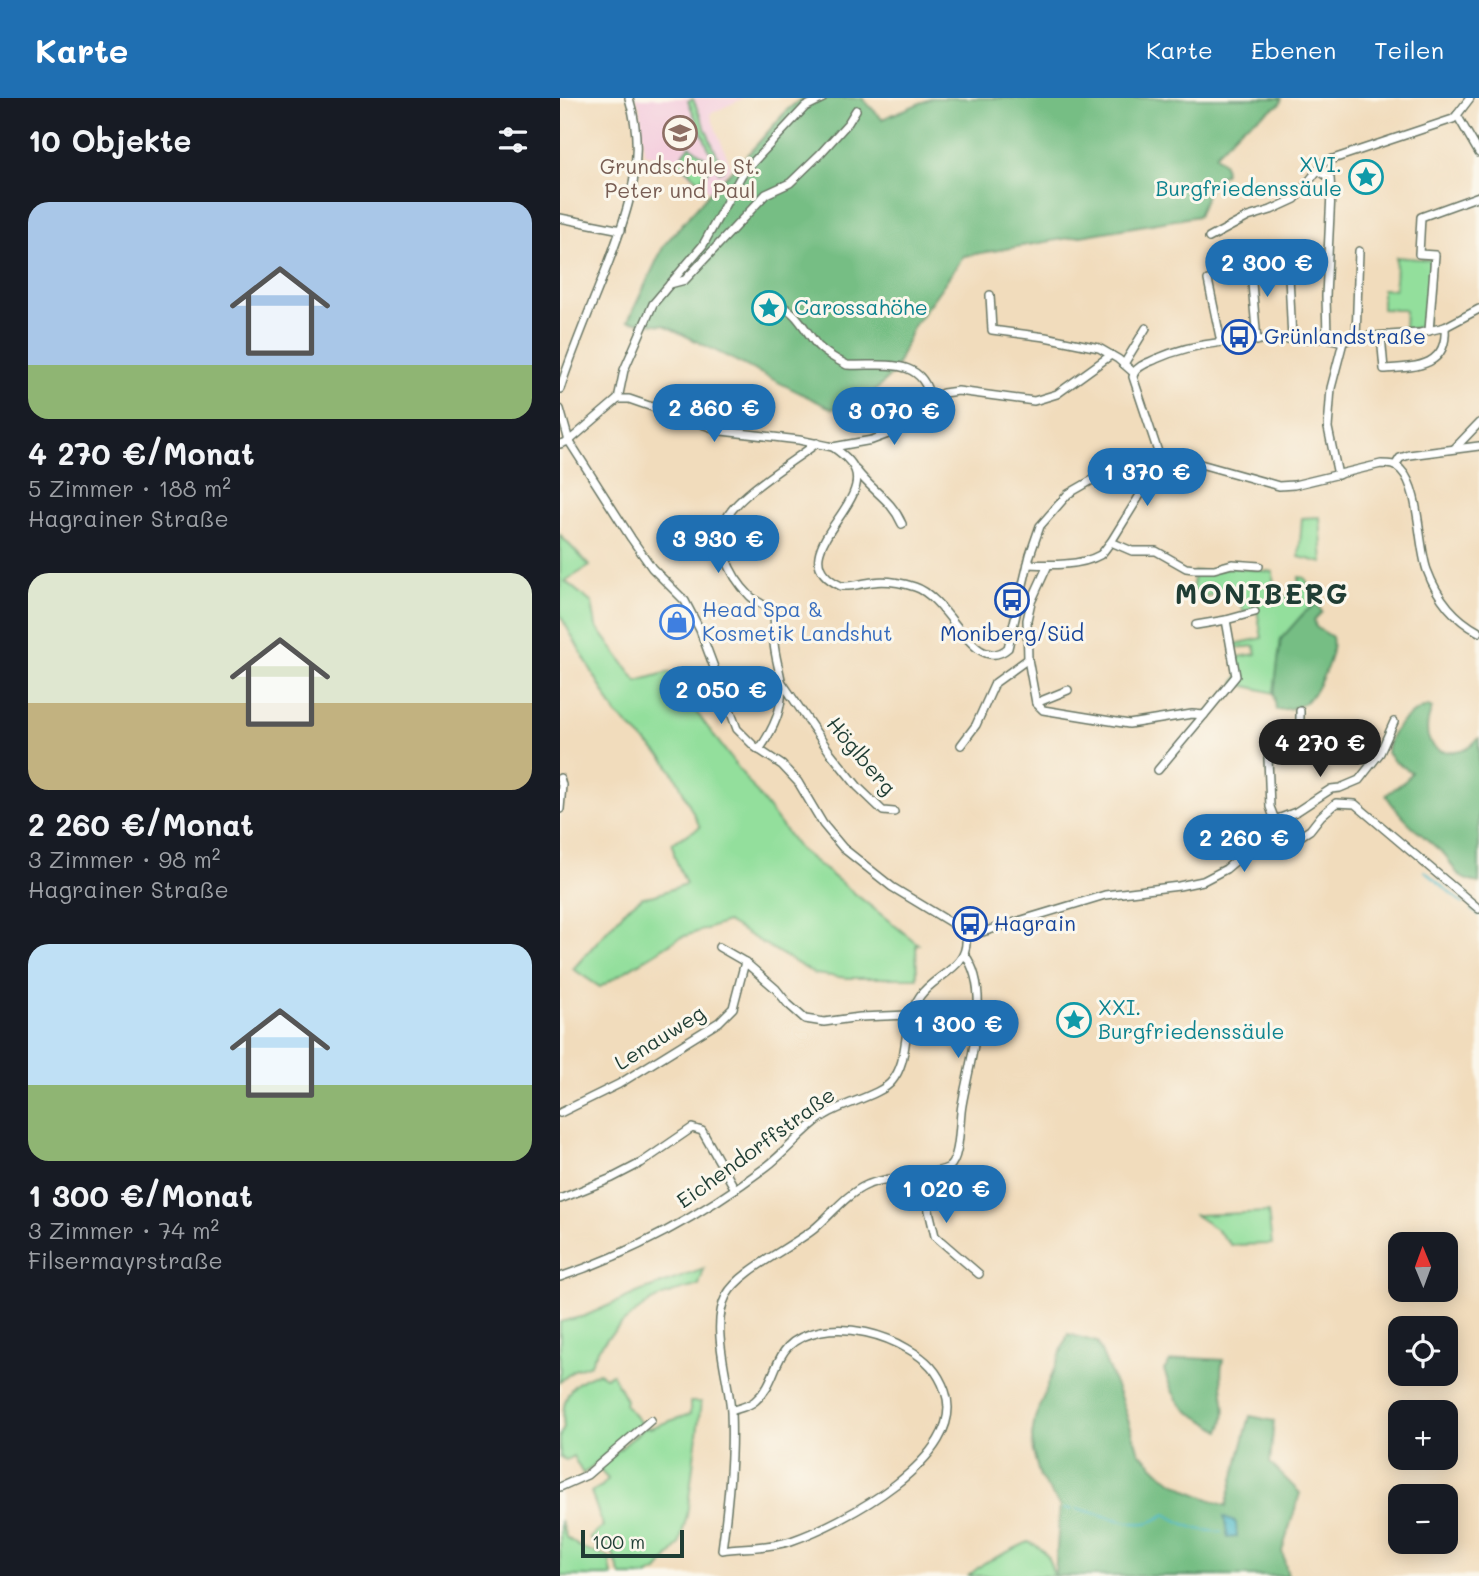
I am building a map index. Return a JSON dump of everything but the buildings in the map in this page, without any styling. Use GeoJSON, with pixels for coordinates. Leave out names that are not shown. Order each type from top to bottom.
{"type":"FeatureCollection","features":[{"type":"Feature","properties":{"kind":"street"},"geometry":{"type":"LineString","coordinates":[[560,389],[633,192],[638,140],[629,98]]}},
{"type":"Feature","properties":{"kind":"street"},"geometry":{"type":"LineString","coordinates":[[560,444],[569,441],[618,399],[624,370],[653,304],[703,245],[742,174],[805,107],[823,98]]}},
{"type":"Feature","properties":{"kind":"street"},"geometry":{"type":"LineString","coordinates":[[1209,238],[1248,217],[1295,200],[1324,162],[1453,119],[1470,98]]}},
{"type":"Feature","properties":{"kind":"street"},"geometry":{"type":"LineString","coordinates":[[670,284],[685,280],[766,194],[790,183],[848,124],[856,110]]}},
{"type":"Feature","properties":{"kind":"street"},"geometry":{"type":"LineString","coordinates":[[1457,115],[1479,153]]}},
{"type":"Feature","properties":{"kind":"street"},"geometry":{"type":"LineString","coordinates":[[1318,170],[1330,178],[1331,193],[1327,338]]}},
{"type":"Feature","properties":{"kind":"street"},"geometry":{"type":"LineString","coordinates":[[1429,331],[1435,255],[1419,254],[1421,217],[1423,214],[1479,196]]}},
{"type":"Feature","properties":{"kind":"street"},"geometry":{"type":"LineString","coordinates":[[560,218],[621,230]]}},
{"type":"Feature","properties":{"kind":"street"},"geometry":{"type":"LineString","coordinates":[[1356,337],[1359,251]]}},
{"type":"Feature","properties":{"kind":"street"},"geometry":{"type":"LineString","coordinates":[[1250,260],[1257,341]]}},
{"type":"Feature","properties":{"kind":"street"},"geometry":{"type":"LineString","coordinates":[[1289,276],[1292,340]]}},
{"type":"Feature","properties":{"kind":"street"},"geometry":{"type":"LineString","coordinates":[[1208,280],[1221,342]]}},
{"type":"Feature","properties":{"kind":"street"},"geometry":{"type":"LineString","coordinates":[[990,295],[990,328],[994,332],[1074,342],[1099,348],[1134,373]]}},
{"type":"Feature","properties":{"kind":"street"},"geometry":{"type":"LineString","coordinates":[[774,305],[780,305],[801,322],[820,348],[842,362],[903,368],[920,374],[926,382],[930,398]]}},
{"type":"Feature","properties":{"kind":"street"},"geometry":{"type":"LineString","coordinates":[[1161,461],[1133,377],[1138,368],[1170,353],[1221,342],[1327,338],[1343,342],[1356,337],[1429,331],[1445,327],[1479,309]]}},
{"type":"Feature","properties":{"kind":"street"},"geometry":{"type":"LineString","coordinates":[[1381,335],[1384,369],[1396,368],[1427,363],[1438,357],[1446,342],[1445,327]]}},
{"type":"Feature","properties":{"kind":"street"},"geometry":{"type":"LineString","coordinates":[[1124,364],[1146,328]]}},
{"type":"Feature","properties":{"kind":"street"},"geometry":{"type":"LineString","coordinates":[[1338,475],[1328,428],[1331,388],[1343,342]]}},
{"type":"Feature","properties":{"kind":"street"},"geometry":{"type":"LineString","coordinates":[[618,399],[629,399],[722,431],[833,447],[872,440],[899,430],[930,398],[943,393],[958,391],[1034,401],[1056,394],[1111,355]]}},
{"type":"Feature","properties":{"kind":"street"},"geometry":{"type":"LineString","coordinates":[[560,410],[569,441],[652,568],[685,601],[700,630],[737,729],[759,750],[782,765],[798,782],[822,824],[843,848],[892,887],[958,928],[966,937],[965,955],[976,980],[977,1022],[962,1105],[957,1152],[952,1164],[940,1170],[878,1180],[859,1189],[815,1228],[739,1279],[730,1288],[720,1312],[731,1410],[730,1482],[722,1550],[787,1542],[821,1530],[859,1510],[919,1463],[946,1428],[950,1403],[940,1376],[900,1344],[871,1333],[839,1330],[806,1336],[789,1345],[778,1359],[761,1395],[748,1406],[731,1410]]}},
{"type":"Feature","properties":{"kind":"street"},"geometry":{"type":"LineString","coordinates":[[1455,449],[1479,423]]}},
{"type":"Feature","properties":{"kind":"street","name":"Höglberg"},"geometry":{"type":"LineString","coordinates":[[759,750],[777,721],[781,681],[774,645],[773,612],[741,587],[725,555],[723,530],[725,521],[735,506],[817,443]]}},
{"type":"Feature","properties":{"kind":"street"},"geometry":{"type":"LineString","coordinates":[[1395,466],[1400,458],[1409,455],[1479,446]]}},
{"type":"Feature","properties":{"kind":"street"},"geometry":{"type":"LineString","coordinates":[[833,447],[870,486],[894,506],[902,524]]}},
{"type":"Feature","properties":{"kind":"street"},"geometry":{"type":"LineString","coordinates":[[855,468],[857,482],[850,499],[821,544],[819,558],[822,571],[835,583],[852,587],[872,582],[894,582],[917,587],[928,593],[950,614],[972,646],[985,654],[1001,654],[1008,648],[1040,526],[1068,494],[1108,471],[1161,461],[1186,460],[1205,463],[1279,486],[1294,485],[1381,464],[1389,463],[1395,466],[1401,470],[1408,482],[1414,501],[1423,559],[1432,580],[1452,613],[1479,632]]}},
{"type":"Feature","properties":{"kind":"street"},"geometry":{"type":"LineString","coordinates":[[1028,564],[1084,561],[1101,554],[1161,461]]}},
{"type":"Feature","properties":{"kind":"street"},"geometry":{"type":"LineString","coordinates":[[1111,542],[1132,551],[1156,551],[1186,568],[1214,569],[1232,564],[1259,566]]}},
{"type":"Feature","properties":{"kind":"street"},"geometry":{"type":"LineString","coordinates":[[1048,565],[1031,602],[1027,620],[1028,659],[1036,703],[1043,710],[1129,724],[1192,714],[1204,715]]}},
{"type":"Feature","properties":{"kind":"street"},"geometry":{"type":"LineString","coordinates":[[1196,625],[1255,612]]}},
{"type":"Feature","properties":{"kind":"street"},"geometry":{"type":"LineString","coordinates":[[1158,771],[1236,676],[1226,620]]}},
{"type":"Feature","properties":{"kind":"street"},"geometry":{"type":"LineString","coordinates":[[961,745],[982,714],[993,686],[1028,659]]}},
{"type":"Feature","properties":{"kind":"street","name":"Höglberg"},"geometry":{"type":"LineString","coordinates":[[781,681],[829,751],[858,787],[883,811],[894,812]]}},
{"type":"Feature","properties":{"kind":"street"},"geometry":{"type":"LineString","coordinates":[[1036,703],[1068,690]]}},
{"type":"Feature","properties":{"kind":"street"},"geometry":{"type":"LineString","coordinates":[[1275,820],[1270,807],[1268,758],[1272,752],[1293,741],[1299,734],[1300,711]]}},
{"type":"Feature","properties":{"kind":"street"},"geometry":{"type":"LineString","coordinates":[[1263,841],[1264,834],[1275,820],[1296,813],[1331,789],[1359,780],[1380,753],[1394,722]]}},
{"type":"Feature","properties":{"kind":"street"},"geometry":{"type":"LineString","coordinates":[[560,778],[560,809]]}},
{"type":"Feature","properties":{"kind":"street"},"geometry":{"type":"LineString","coordinates":[[966,937],[1105,895],[1179,886],[1203,880],[1226,870],[1254,845],[1263,841],[1296,839],[1310,830],[1331,805],[1343,802],[1356,804],[1479,909]]}},
{"type":"Feature","properties":{"kind":"street"},"geometry":{"type":"LineString","coordinates":[[719,947],[745,962],[776,989],[800,1016],[813,1022],[909,1015]]}},
{"type":"Feature","properties":{"kind":"street","name":"Eichendorffstraße"},"geometry":{"type":"LineString","coordinates":[[560,1276],[600,1263],[715,1204],[783,1154],[820,1118],[890,1085],[901,1063],[909,1015],[922,993],[953,969],[965,955]]}},
{"type":"Feature","properties":{"kind":"street","name":"Lenauweg"},"geometry":{"type":"LineString","coordinates":[[560,1113],[619,1084],[719,1022],[733,1008],[745,962]]}},
{"type":"Feature","properties":{"kind":"street"},"geometry":{"type":"LineString","coordinates":[[560,1199],[641,1163],[692,1128],[702,1131],[735,1189]]}},
{"type":"Feature","properties":{"kind":"street"},"geometry":{"type":"LineString","coordinates":[[920,1173],[935,1236],[979,1274]]}},
{"type":"Feature","properties":{"kind":"street"},"geometry":{"type":"LineString","coordinates":[[560,1487],[587,1475],[651,1420]]}},
{"type":"Feature","properties":{"kind":"shaded area","name":"Grundschule St. Peter und Paul"},"geometry":{"type":"Polygon","coordinates":[[[636,98],[744,98],[710,114],[731,167],[710,192],[676,164],[644,153],[640,108],[636,98]]]}},
{"type":"Feature","properties":{"kind":"green space"},"geometry":{"type":"Polygon","coordinates":[[[802,98],[862,98],[882,119],[932,98],[1282,98],[1280,104],[1241,128],[1215,155],[1224,164],[1225,173],[1211,184],[1198,216],[964,256],[913,327],[894,372],[865,401],[832,409],[664,325],[628,321],[664,245],[710,192],[787,110],[802,98]]]}},
{"type":"Feature","properties":{"kind":"green space"},"geometry":{"type":"Polygon","coordinates":[[[693,99],[723,170],[719,172],[688,101],[693,99]]]}},
{"type":"Feature","properties":{"kind":"green space"},"geometry":{"type":"Polygon","coordinates":[[[690,146],[714,164],[700,181],[677,162],[690,146]]]}},
{"type":"Feature","properties":{"kind":"green space"},"geometry":{"type":"Polygon","coordinates":[[[1396,257],[1431,260],[1426,326],[1404,330],[1405,310],[1382,309],[1382,289],[1395,289],[1396,257]]]}},
{"type":"Feature","properties":{"kind":"green space"},"geometry":{"type":"Polygon","coordinates":[[[1320,517],[1323,563],[1299,557],[1302,518],[1320,517]]]}},
{"type":"Feature","properties":{"kind":"green space"},"geometry":{"type":"Polygon","coordinates":[[[560,535],[590,566],[565,581],[592,603],[596,626],[637,681],[669,672],[799,849],[918,944],[917,978],[847,978],[815,974],[727,922],[679,938],[600,987],[573,969],[626,909],[643,897],[686,884],[672,843],[700,827],[665,760],[616,714],[560,615],[560,535]]]}},
{"type":"Feature","properties":{"kind":"green space"},"geometry":{"type":"Polygon","coordinates":[[[1232,567],[1273,572],[1274,596],[1298,596],[1299,577],[1305,578],[1317,603],[1303,614],[1281,639],[1274,693],[1234,683],[1240,673],[1238,657],[1256,654],[1255,646],[1237,648],[1235,644],[1262,638],[1257,610],[1243,612],[1238,589],[1197,598],[1193,588],[1194,571],[1209,572],[1232,567]]]}},
{"type":"Feature","properties":{"kind":"green space"},"geometry":{"type":"Polygon","coordinates":[[[1317,603],[1322,612],[1314,620],[1316,627],[1332,637],[1329,663],[1315,691],[1304,703],[1294,708],[1276,710],[1274,693],[1281,639],[1303,614],[1317,603]]]}},
{"type":"Feature","properties":{"kind":"green space"},"geometry":{"type":"Polygon","coordinates":[[[1428,706],[1432,708],[1428,737],[1437,749],[1455,751],[1469,747],[1479,738],[1479,883],[1459,875],[1445,855],[1405,819],[1386,795],[1406,780],[1411,772],[1387,753],[1391,737],[1407,718],[1428,706]]]}},
{"type":"Feature","properties":{"kind":"green space"},"geometry":{"type":"Polygon","coordinates":[[[1268,1212],[1272,1244],[1231,1245],[1216,1229],[1195,1215],[1268,1212]]]}},
{"type":"Feature","properties":{"kind":"green space"},"geometry":{"type":"Polygon","coordinates":[[[704,1269],[699,1285],[663,1296],[644,1306],[608,1337],[591,1364],[574,1370],[560,1382],[560,1322],[585,1316],[639,1292],[704,1269]]]}},
{"type":"Feature","properties":{"kind":"green space"},"geometry":{"type":"Polygon","coordinates":[[[1068,1334],[1097,1342],[1120,1396],[1139,1452],[1163,1475],[1189,1491],[1226,1506],[1250,1416],[1274,1421],[1270,1463],[1300,1493],[1282,1551],[1288,1576],[1055,1576],[1060,1506],[1040,1477],[1032,1436],[1035,1418],[1068,1334]]]}},
{"type":"Feature","properties":{"kind":"green space"},"geometry":{"type":"Polygon","coordinates":[[[1189,1358],[1223,1360],[1221,1378],[1225,1414],[1220,1431],[1186,1409],[1171,1388],[1164,1370],[1170,1362],[1189,1358]]]}},
{"type":"Feature","properties":{"kind":"green space"},"geometry":{"type":"Polygon","coordinates":[[[599,1373],[605,1377],[612,1374],[626,1400],[625,1405],[642,1424],[583,1474],[573,1456],[566,1460],[560,1457],[564,1407],[575,1385],[599,1373]]]}},
{"type":"Feature","properties":{"kind":"green space"},"geometry":{"type":"Polygon","coordinates":[[[690,1402],[701,1402],[687,1515],[679,1545],[657,1571],[646,1576],[621,1576],[611,1548],[597,1544],[590,1538],[603,1526],[591,1492],[608,1479],[598,1468],[645,1427],[650,1428],[690,1414],[690,1402]]]}},
{"type":"Feature","properties":{"kind":"green space"},"geometry":{"type":"Polygon","coordinates":[[[560,1520],[566,1537],[581,1548],[609,1557],[612,1576],[560,1576],[560,1520]]]}},
{"type":"Feature","properties":{"kind":"green space"},"geometry":{"type":"Polygon","coordinates":[[[1028,1542],[1039,1547],[1046,1555],[1054,1576],[968,1576],[984,1563],[1028,1542]]]}},
{"type":"Feature","properties":{"kind":"water"},"geometry":{"type":"Polygon","coordinates":[[[1224,1517],[1236,1523],[1237,1537],[1228,1538],[1224,1517]]]}},
{"type":"Feature","properties":{"kind":"waterway"},"geometry":{"type":"LineString","coordinates":[[1425,871],[1463,904]]}},
{"type":"Feature","properties":{"kind":"waterway"},"geometry":{"type":"LineString","coordinates":[[1471,910],[1479,915]]}},
{"type":"Feature","properties":{"kind":"waterway"},"geometry":{"type":"LineString","coordinates":[[1064,1509],[1072,1509]]}},
{"type":"Feature","properties":{"kind":"waterway"},"geometry":{"type":"LineString","coordinates":[[1077,1509],[1134,1523],[1152,1521],[1166,1514],[1194,1528],[1221,1532]]}},
{"type":"Feature","properties":{"kind":"place","name":"Grundschule St. Peter und Paul"},"geometry":{"type":"Point","coordinates":[680,133]}},
{"type":"Feature","properties":{"kind":"place","name":"XVI. Burgfriedenssäule"},"geometry":{"type":"Point","coordinates":[1366,177]}},
{"type":"Feature","properties":{"kind":"place","name":"Carossahöhe"},"geometry":{"type":"Point","coordinates":[769,308]}},
{"type":"Feature","properties":{"kind":"place","name":"Grünlandstraße"},"geometry":{"type":"Point","coordinates":[1239,337]}},
{"type":"Feature","properties":{"kind":"place","name":"Moniberg/Süd"},"geometry":{"type":"Point","coordinates":[1012,600]}},
{"type":"Feature","properties":{"kind":"place","name":"Head Spa & Kosmetik Landshut"},"geometry":{"type":"Point","coordinates":[677,622]}},
{"type":"Feature","properties":{"kind":"place","name":"Hagrain"},"geometry":{"type":"Point","coordinates":[970,924]}},
{"type":"Feature","properties":{"kind":"place","name":"XXI. Burgfriedenssäule"},"geometry":{"type":"Point","coordinates":[1074,1020]}},
{"type":"Feature","properties":{"kind":"district","name":"MONIBERG"},"geometry":{"type":"Point","coordinates":[1262,594]}}]}
